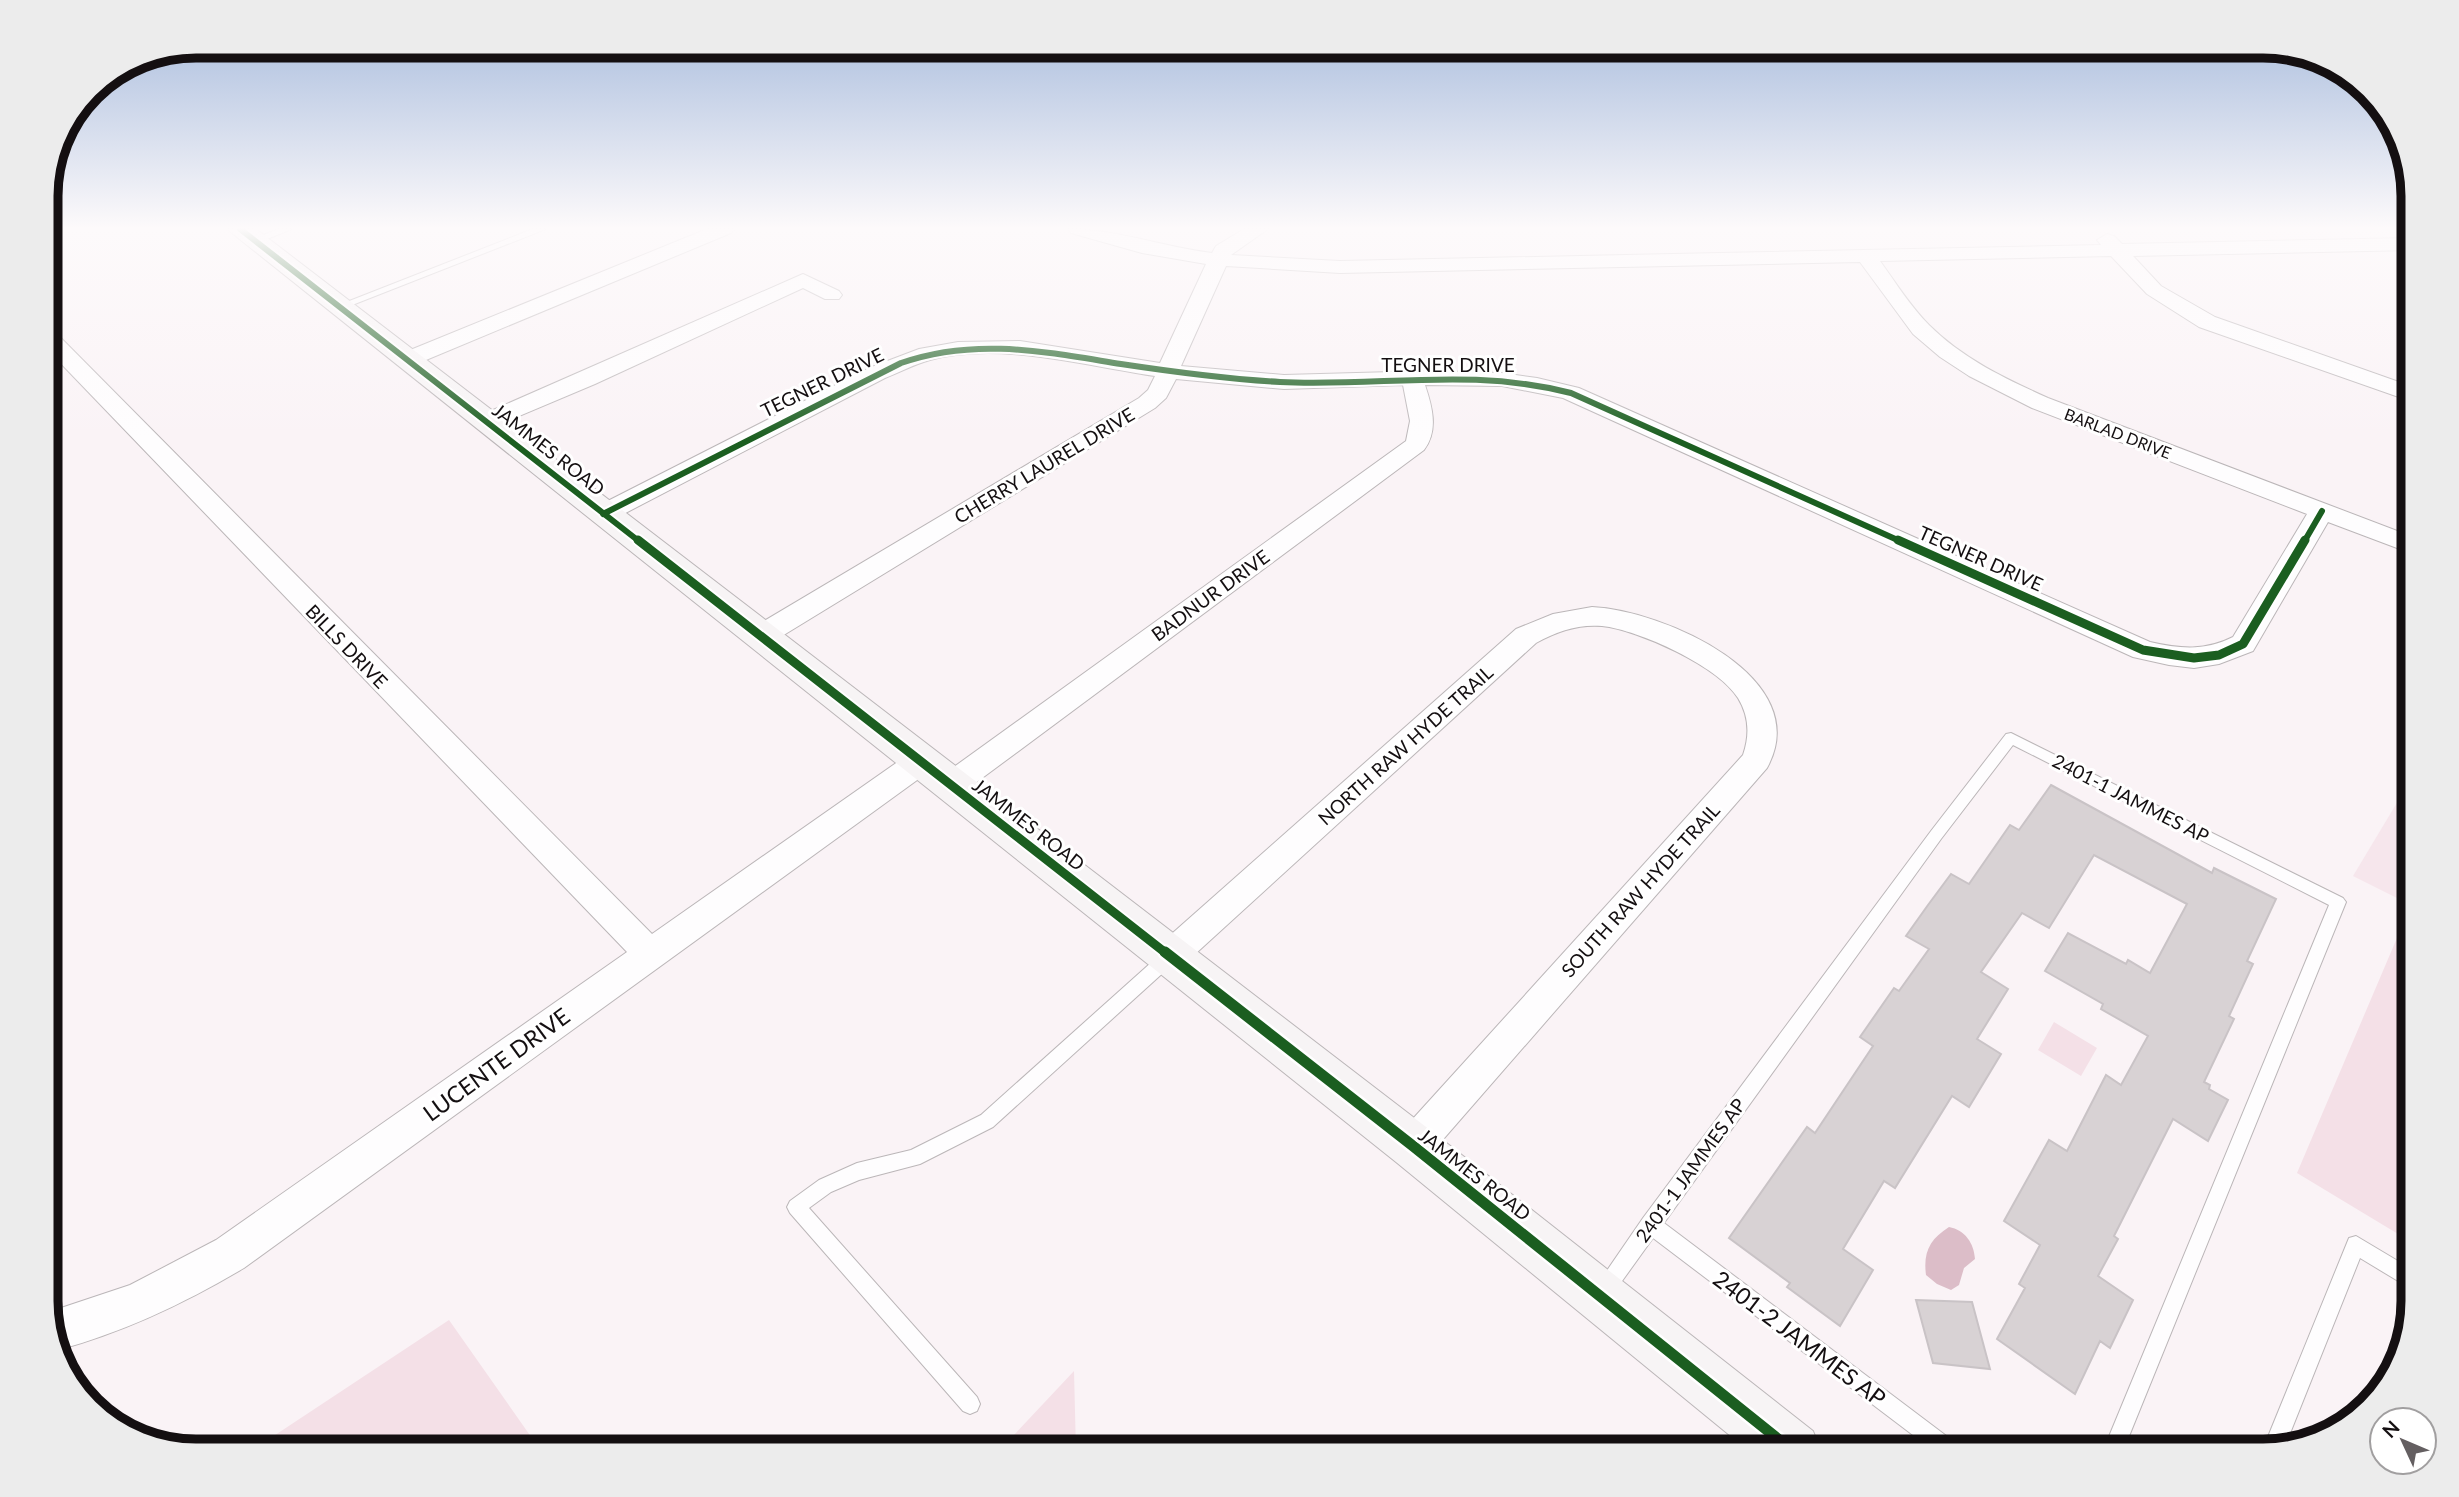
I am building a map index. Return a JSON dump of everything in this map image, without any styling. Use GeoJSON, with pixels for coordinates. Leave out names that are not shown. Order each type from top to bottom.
{"type":"FeatureCollection","features":[{"type":"Feature","properties":{"kind":"street","name":"JAMMES ROAD"},"geometry":{"type":"LineString","coordinates":[[328,299],[1413,1146],[1778,1439]]}},
{"type":"Feature","properties":{"kind":"street"},"geometry":{"type":"LineString","coordinates":[[406,360],[554,299]]}},
{"type":"Feature","properties":{"kind":"street"},"geometry":{"type":"LineString","coordinates":[[485,422],[587,379],[762,299]]}},
{"type":"Feature","properties":{"kind":"street","name":"CHERRY LAUREL DRIVE"},"geometry":{"type":"LineString","coordinates":[[759,637],[1147,403],[1158,393],[1201,299]]}},
{"type":"Feature","properties":{"kind":"street","name":"BARLAD DRIVE"},"geometry":{"type":"LineString","coordinates":[[1904,299],[1922,330],[1968,367],[2040,403],[2401,541]]}},
{"type":"Feature","properties":{"kind":"street"},"geometry":{"type":"LineString","coordinates":[[2169,299],[2207,322],[2401,391]]}},
{"type":"Feature","properties":{"kind":"street","name":"BILLS DRIVE"},"geometry":{"type":"LineString","coordinates":[[58,348],[650,954]]}},
{"type":"Feature","properties":{"kind":"street","name":"TEGNER DRIVE"},"geometry":{"type":"LineString","coordinates":[[603,514],[877,373],[927,355],[958,349],[1020,348],[1169,370],[1285,382],[1518,380],[1571,393],[2143,650],[2173,658],[2202,659],[2226,654],[2243,644],[2322,511]]}},
{"type":"Feature","properties":{"kind":"street","name":"BADNUR DRIVE"},"geometry":{"type":"LineString","coordinates":[[935,774],[1416,444],[1423,430],[1423,415],[1413,381]]}},
{"type":"Feature","properties":{"kind":"street","name":"NORTH RAW HYDE TRAIL"},"geometry":{"type":"LineString","coordinates":[[1170,956],[1526,636],[1546,624],[1568,617],[1604,617],[1634,623],[1670,640]]}},
{"type":"Feature","properties":{"kind":"street","name":"SOUTH RAW HYDE TRAIL"},"geometry":{"type":"LineString","coordinates":[[1413,1146],[1756,760],[1764,733],[1757,708],[1743,684],[1720,665],[1670,640]]}},
{"type":"Feature","properties":{"kind":"street","name":"LUCENTE DRIVE"},"geometry":{"type":"LineString","coordinates":[[60,1329],[128,1307],[184,1281],[230,1254],[650,954],[935,774]]}},
{"type":"Feature","properties":{"kind":"lane"},"geometry":{"type":"LineString","coordinates":[[338,307],[359,299]]}},
{"type":"Feature","properties":{"kind":"lane","name":"2401-1 JAMMES AP"},"geometry":{"type":"LineString","coordinates":[[1600,1295],[1936,835],[2011,738],[2339,902],[2118,1439]]}},
{"type":"Feature","properties":{"kind":"lane"},"geometry":{"type":"LineString","coordinates":[[970,1404],[796,1208],[825,1185],[857,1172],[914,1158],[987,1121],[1170,956]]}},
{"type":"Feature","properties":{"kind":"lane","name":"2401-2 JAMMES AP"},"geometry":{"type":"LineString","coordinates":[[1650,1224],[1934,1439]]}},
{"type":"Feature","properties":{"kind":"lane"},"geometry":{"type":"LineString","coordinates":[[2277,1438],[2356,1245],[2401,1273]]}},
{"type":"Feature","properties":{"kind":"shaded area"},"geometry":{"type":"Polygon","coordinates":[[[2401,796],[2401,900],[2353,876],[2401,796]]]}},
{"type":"Feature","properties":{"kind":"shaded area"},"geometry":{"type":"Polygon","coordinates":[[[2401,929],[2401,1236],[2297,1173],[2401,929]]]}},
{"type":"Feature","properties":{"kind":"shaded area"},"geometry":{"type":"Polygon","coordinates":[[[2054,1022],[2097,1048],[2081,1076],[2038,1050],[2054,1022]]]}},
{"type":"Feature","properties":{"kind":"shaded area"},"geometry":{"type":"Polygon","coordinates":[[[1949,1227],[1968,1238],[1975,1259],[1964,1268],[1959,1285],[1951,1290],[1926,1275],[1925,1267],[1929,1247],[1937,1236],[1949,1227]]]}},
{"type":"Feature","properties":{"kind":"shaded area"},"geometry":{"type":"Polygon","coordinates":[[[449,1320],[533,1439],[269,1439],[449,1320]]]}},
{"type":"Feature","properties":{"kind":"shaded area"},"geometry":{"type":"Polygon","coordinates":[[[1074,1371],[1076,1439],[1010,1439],[1074,1371]]]}},
{"type":"Feature","properties":{"kind":"building"},"geometry":{"type":"Polygon","coordinates":[[[2051,785],[2212,873],[2214,868],[2276,899],[2247,961],[2253,964],[2229,1016],[2234,1019],[2204,1082],[2210,1085],[2209,1089],[2228,1100],[2208,1141],[2173,1119],[2114,1236],[2118,1239],[2098,1276],[2133,1300],[2110,1348],[2100,1341],[2075,1394],[1997,1339],[2025,1288],[2019,1284],[2040,1245],[2004,1221],[2049,1140],[2067,1151],[2106,1075],[2121,1085],[2148,1036],[2101,1009],[2103,1004],[2045,971],[2068,933],[2126,964],[2128,960],[2150,973],[2187,904],[2094,855],[2049,928],[2022,913],[1981,972],[2008,989],[1977,1039],[2001,1054],[1969,1107],[1952,1096],[1895,1188],[1884,1181],[1843,1249],[1873,1270],[1840,1326],[1787,1287],[1790,1283],[1729,1238],[1807,1127],[1815,1133],[1873,1046],[1860,1037],[1894,988],[1899,991],[1929,949],[1906,936],[1928,905],[1951,874],[1969,884],[2010,825],[2019,830],[2051,785]]]}},
{"type":"Feature","properties":{"kind":"building"},"geometry":{"type":"Polygon","coordinates":[[[1916,1300],[1972,1302],[1990,1369],[1933,1363],[1916,1300]]]}},
{"type":"Feature","properties":{"kind":"cycle path"},"geometry":{"type":"LineString","coordinates":[[329,299],[1413,1146],[1778,1439]]}},
{"type":"Feature","properties":{"kind":"cycle path"},"geometry":{"type":"LineString","coordinates":[[603,514],[901,363],[927,354],[958,349],[1020,348],[1152,369],[1251,380],[1319,382],[1429,378],[1502,379],[1571,393],[2143,650],[2169,656],[2194,658],[2219,655],[2243,644],[2322,511]]}}]}
